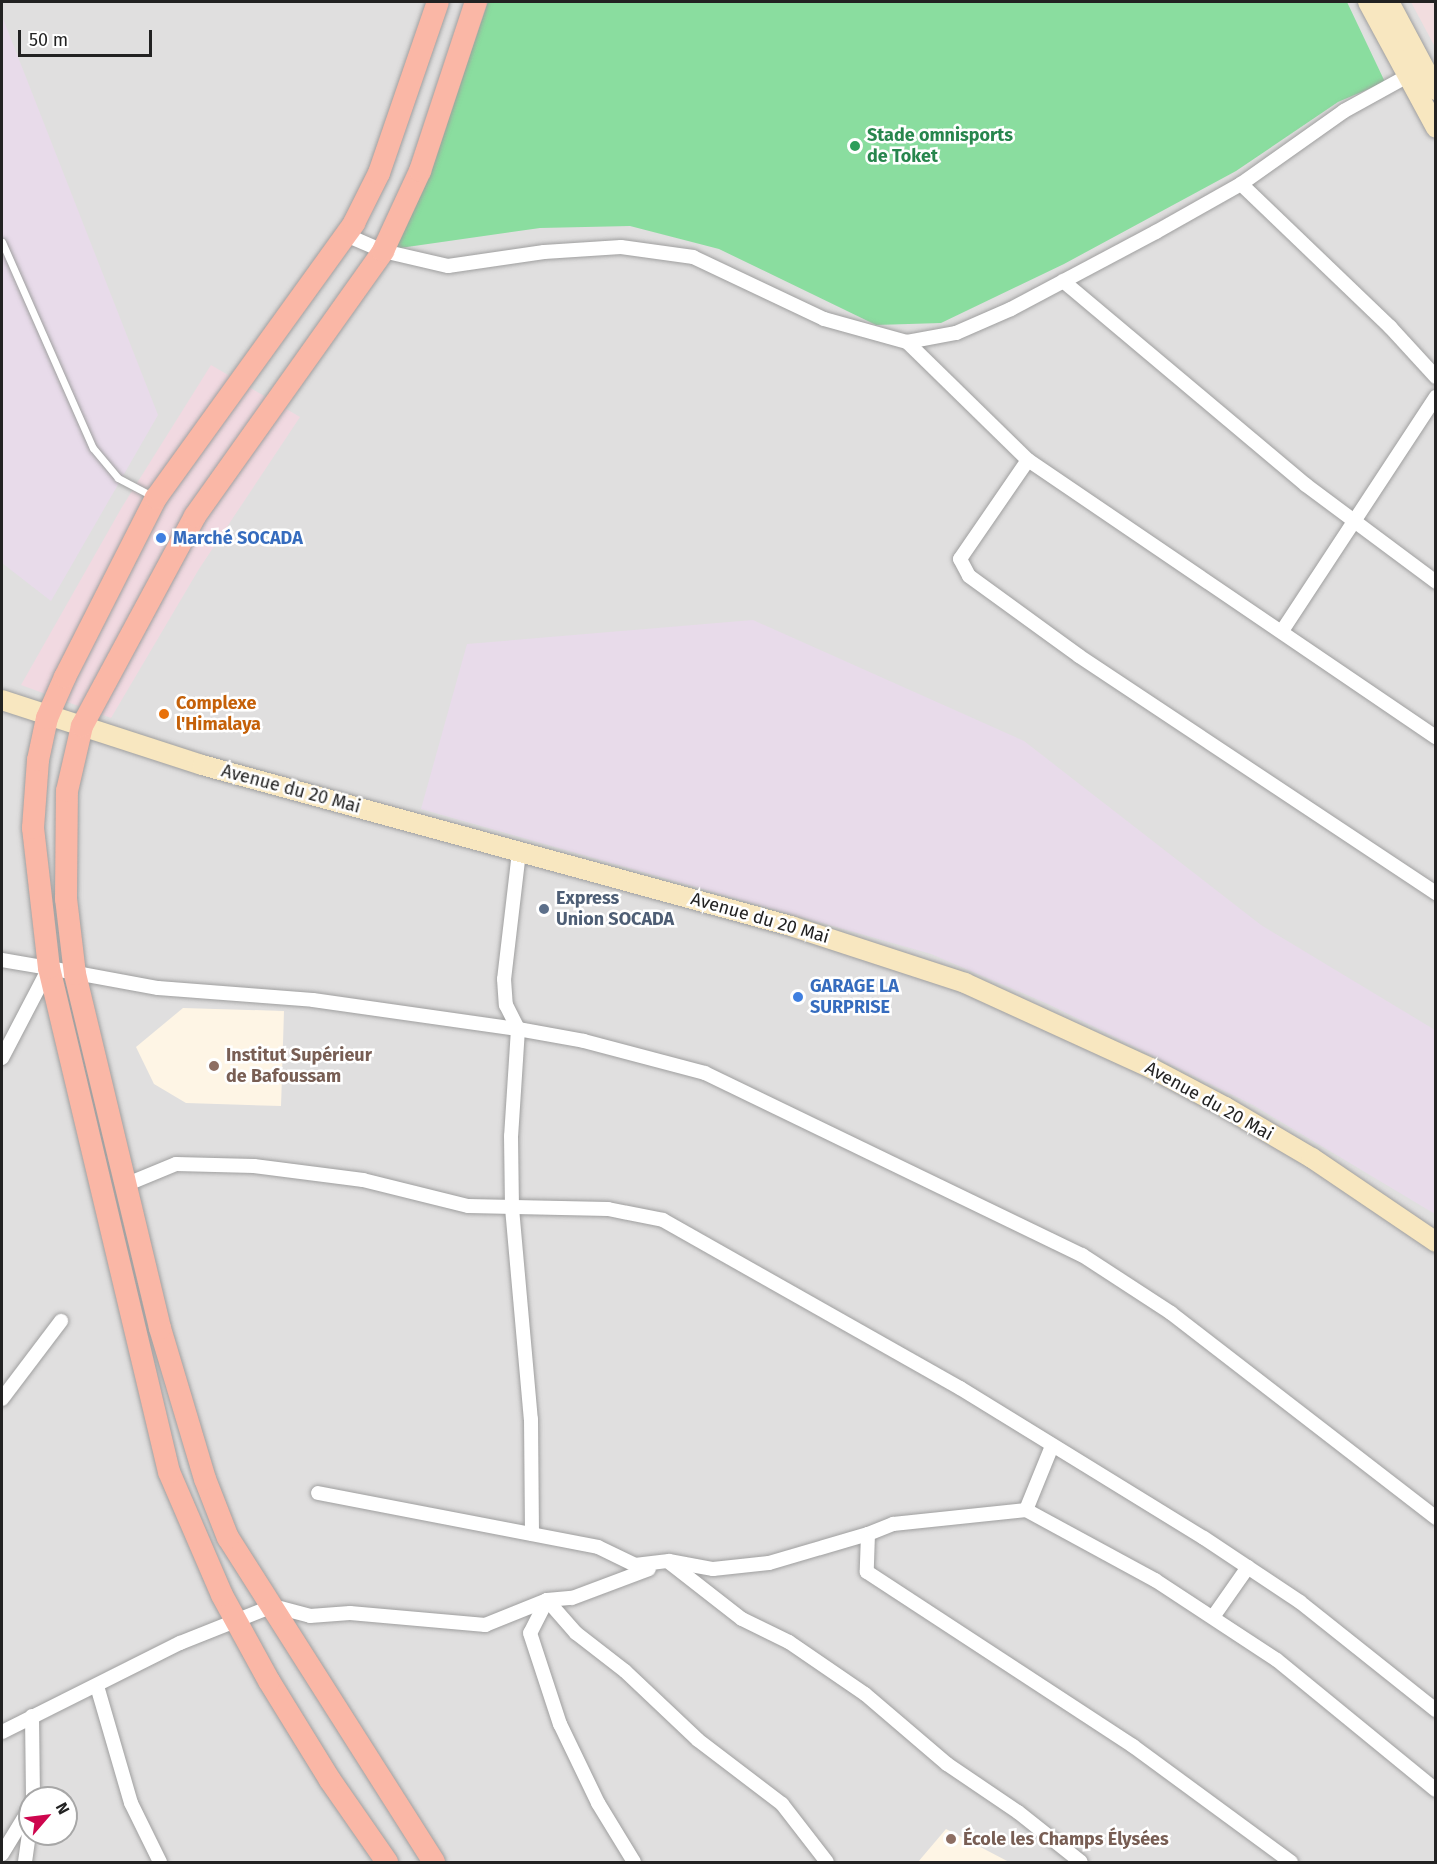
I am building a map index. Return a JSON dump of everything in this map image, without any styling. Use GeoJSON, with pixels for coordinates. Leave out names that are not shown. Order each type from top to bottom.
{"type":"FeatureCollection","features":[{"type":"Feature","properties":{"kind":"main road"},"geometry":{"type":"LineString","coordinates":[[387,1863],[330,1780],[238,1622],[184,1512],[158,1434],[49,968],[33,828],[38,760],[47,718],[156,498],[346,235],[379,173],[438,2]]}},
{"type":"Feature","properties":{"kind":"main road"},"geometry":{"type":"LineString","coordinates":[[434,1863],[316,1682],[273,1606],[228,1538],[206,1479],[160,1328],[75,974],[66,899],[67,802],[82,726],[195,516],[383,251],[420,171],[476,2]]}},
{"type":"Feature","properties":{"kind":"main road"},"geometry":{"type":"LineString","coordinates":[[1368,2],[1415,72],[1436,90]]}},
{"type":"Feature","properties":{"kind":"main road"},"geometry":{"type":"LineString","coordinates":[[1389,2],[1436,128]]}},
{"type":"Feature","properties":{"kind":"main road","name":"Avenue du 20 Mai"},"geometry":{"type":"LineString","coordinates":[[2,700],[47,718],[82,726],[202,765],[800,929],[965,983],[1130,1058],[1225,1107],[1312,1158],[1436,1242]]}},
{"type":"Feature","properties":{"kind":"street"},"geometry":{"type":"LineString","coordinates":[[346,235],[383,251],[448,266],[544,252],[621,247],[693,257],[824,319],[907,342],[956,333],[1063,281],[1241,184],[1344,111],[1415,72]]}},
{"type":"Feature","properties":{"kind":"street"},"geometry":{"type":"LineString","coordinates":[[1241,184],[1390,327],[1436,377]]}},
{"type":"Feature","properties":{"kind":"street"},"geometry":{"type":"LineString","coordinates":[[1063,281],[1306,485],[1436,582]]}},
{"type":"Feature","properties":{"kind":"street"},"geometry":{"type":"LineString","coordinates":[[907,342],[1028,460],[1436,737]]}},
{"type":"Feature","properties":{"kind":"street"},"geometry":{"type":"LineString","coordinates":[[1282,631],[1436,397]]}},
{"type":"Feature","properties":{"kind":"street"},"geometry":{"type":"LineString","coordinates":[[1028,460],[960,559],[969,576],[1079,656],[1436,893]]}},
{"type":"Feature","properties":{"kind":"street"},"geometry":{"type":"LineString","coordinates":[[519,852],[504,979],[506,1005],[518,1029],[511,1136],[512,1208],[531,1419],[532,1534]]}},
{"type":"Feature","properties":{"kind":"street"},"geometry":{"type":"LineString","coordinates":[[2,960],[158,988],[313,1000],[518,1029],[584,1041],[705,1073],[1082,1255],[1171,1313],[1436,1518]]}},
{"type":"Feature","properties":{"kind":"street"},"geometry":{"type":"LineString","coordinates":[[2,1058],[49,968]]}},
{"type":"Feature","properties":{"kind":"street"},"geometry":{"type":"LineString","coordinates":[[125,1185],[176,1164],[254,1166],[363,1180],[468,1206],[608,1209],[663,1220],[960,1388],[1248,1567],[1380,1663],[1436,1710]]}},
{"type":"Feature","properties":{"kind":"street"},"geometry":{"type":"LineString","coordinates":[[2,1399],[61,1321]]}},
{"type":"Feature","properties":{"kind":"street"},"geometry":{"type":"LineString","coordinates":[[1026,1510],[1052,1446]]}},
{"type":"Feature","properties":{"kind":"street"},"geometry":{"type":"LineString","coordinates":[[318,1493],[598,1547],[635,1566],[669,1562],[713,1569],[770,1563],[868,1534],[893,1524],[1026,1510],[1126,1563],[1277,1660],[1436,1790]]}},
{"type":"Feature","properties":{"kind":"street"},"geometry":{"type":"LineString","coordinates":[[868,1534],[867,1572],[1133,1746],[1291,1863]]}},
{"type":"Feature","properties":{"kind":"street"},"geometry":{"type":"LineString","coordinates":[[2,1732],[180,1643],[238,1622],[273,1606],[310,1616],[350,1613],[485,1625],[547,1600],[573,1598],[669,1562]]}},
{"type":"Feature","properties":{"kind":"street"},"geometry":{"type":"LineString","coordinates":[[669,1562],[742,1619],[789,1642],[865,1694],[964,1777],[1018,1812],[1081,1863]]}},
{"type":"Feature","properties":{"kind":"street"},"geometry":{"type":"LineString","coordinates":[[1213,1617],[1248,1567]]}},
{"type":"Feature","properties":{"kind":"street"},"geometry":{"type":"LineString","coordinates":[[547,1600],[530,1634],[560,1724],[598,1803],[634,1863]]}},
{"type":"Feature","properties":{"kind":"street"},"geometry":{"type":"LineString","coordinates":[[547,1600],[576,1632],[625,1671],[698,1740],[782,1804],[827,1863]]}},
{"type":"Feature","properties":{"kind":"street"},"geometry":{"type":"LineString","coordinates":[[97,1686],[131,1803],[160,1863]]}},
{"type":"Feature","properties":{"kind":"street"},"geometry":{"type":"LineString","coordinates":[[32,1716],[33,1786]]}},
{"type":"Feature","properties":{"kind":"street"},"geometry":{"type":"LineString","coordinates":[[2,1854],[18,1828]]}},
{"type":"Feature","properties":{"kind":"street"},"geometry":{"type":"LineString","coordinates":[[25,1863],[27,1846]]}},
{"type":"Feature","properties":{"kind":"lane"},"geometry":{"type":"LineString","coordinates":[[2,242],[93,448],[118,478],[156,498]]}},
{"type":"Feature","properties":{"kind":"shaded area"},"geometry":{"type":"Polygon","coordinates":[[[2,2],[1435,2],[1435,1862],[2,1862],[2,2]]]}},
{"type":"Feature","properties":{"kind":"shaded area"},"geometry":{"type":"Polygon","coordinates":[[[1411,2],[1435,2],[1435,47],[1411,2]]]}},
{"type":"Feature","properties":{"kind":"shaded area"},"geometry":{"type":"Polygon","coordinates":[[[2,16],[158,415],[51,601],[2,563],[2,16]]]}},
{"type":"Feature","properties":{"kind":"shaded area","name":"Marché SOCADA"},"geometry":{"type":"Polygon","coordinates":[[[211,365],[300,417],[199,569],[111,718],[21,685],[122,507],[211,365]]]}},
{"type":"Feature","properties":{"kind":"shaded area"},"geometry":{"type":"Polygon","coordinates":[[[753,620],[1024,741],[1261,925],[1435,1030],[1435,1214],[1253,1105],[1048,1004],[931,954],[421,809],[467,644],[753,620]]]}},
{"type":"Feature","properties":{"kind":"shaded area","name":"Institut Supérieur de Bafoussam"},"geometry":{"type":"Polygon","coordinates":[[[183,1008],[284,1011],[281,1106],[186,1103],[154,1084],[136,1047],[183,1008]]]}},
{"type":"Feature","properties":{"kind":"shaded area","name":"École les Champs Élysées"},"geometry":{"type":"Polygon","coordinates":[[[946,1829],[1009,1862],[918,1862],[946,1829]]]}},
{"type":"Feature","properties":{"kind":"green space","name":"Stade omnisports de Toket"},"geometry":{"type":"Polygon","coordinates":[[[488,2],[1347,2],[1385,82],[1338,102],[1236,171],[1064,264],[941,323],[876,325],[719,249],[630,226],[540,228],[393,249],[447,121],[488,2]]]}},
{"type":"Feature","properties":{"kind":"place","name":"Stade omnisports de Toket"},"geometry":{"type":"Point","coordinates":[855,146]}},
{"type":"Feature","properties":{"kind":"place","name":"Marché SOCADA"},"geometry":{"type":"Point","coordinates":[161,538]}},
{"type":"Feature","properties":{"kind":"place","name":"Complexe l'Himalaya"},"geometry":{"type":"Point","coordinates":[164,714]}},
{"type":"Feature","properties":{"kind":"place","name":"Express Union SOCADA"},"geometry":{"type":"Point","coordinates":[544,909]}},
{"type":"Feature","properties":{"kind":"place","name":"GARAGE LA SURPRISE"},"geometry":{"type":"Point","coordinates":[798,997]}},
{"type":"Feature","properties":{"kind":"place","name":"Institut Supérieur de Bafoussam"},"geometry":{"type":"Point","coordinates":[214,1066]}},
{"type":"Feature","properties":{"kind":"place","name":"École les Champs Élysées"},"geometry":{"type":"Point","coordinates":[951,1839]}}]}
